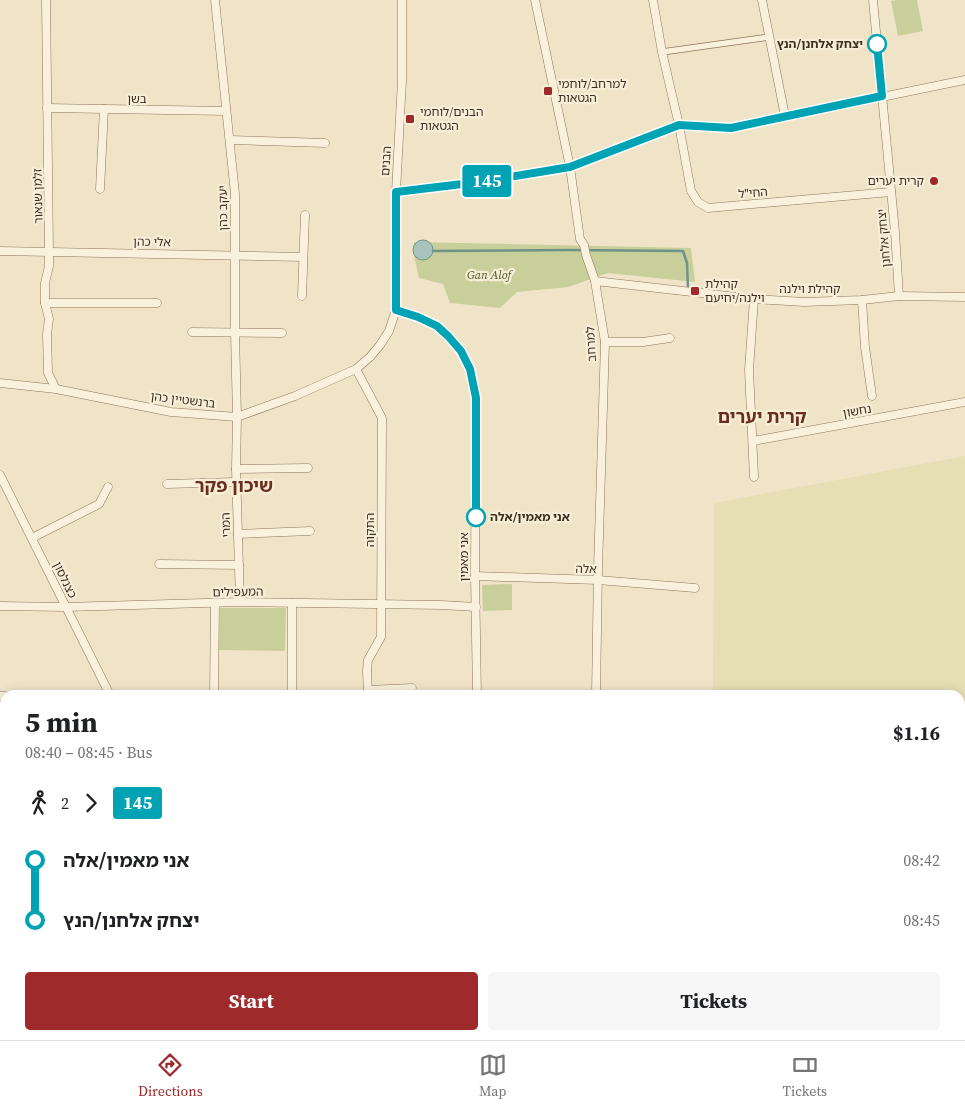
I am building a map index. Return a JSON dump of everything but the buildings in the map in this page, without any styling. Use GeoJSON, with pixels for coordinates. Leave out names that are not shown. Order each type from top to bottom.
{"type":"FeatureCollection","features":[{"type":"Feature","properties":{"kind":"street","name":"זלמן שנאור"},"geometry":{"type":"LineString","coordinates":[[46,0],[49,266],[45,303],[49,319],[47,334],[48,373],[56,390]]}},
{"type":"Feature","properties":{"kind":"street","name":"יעקב כהן"},"geometry":{"type":"LineString","coordinates":[[215,0],[235,194],[234,255],[237,417]]}},
{"type":"Feature","properties":{"kind":"street","name":"הבנים"},"geometry":{"type":"LineString","coordinates":[[356,369],[380,345],[396,310],[396,192],[402,80],[402,0]]}},
{"type":"Feature","properties":{"kind":"street","name":"למרחב"},"geometry":{"type":"LineString","coordinates":[[535,0],[570,167],[580,239],[584,245],[595,281],[605,342],[596,690]]}},
{"type":"Feature","properties":{"kind":"street","name":"החי\"ל"},"geometry":{"type":"LineString","coordinates":[[653,0],[691,191],[698,202],[708,208],[891,192]]}},
{"type":"Feature","properties":{"kind":"street"},"geometry":{"type":"LineString","coordinates":[[762,0],[785,116]]}},
{"type":"Feature","properties":{"kind":"street","name":"יצחק אלחנן"},"geometry":{"type":"LineString","coordinates":[[873,0],[895,232],[899,296]]}},
{"type":"Feature","properties":{"kind":"street"},"geometry":{"type":"LineString","coordinates":[[662,52],[769,37]]}},
{"type":"Feature","properties":{"kind":"street"},"geometry":{"type":"LineString","coordinates":[[396,192],[479,182],[570,167],[679,125],[731,128],[965,80]]}},
{"type":"Feature","properties":{"kind":"street","name":"בשן"},"geometry":{"type":"LineString","coordinates":[[48,108],[226,111]]}},
{"type":"Feature","properties":{"kind":"street"},"geometry":{"type":"LineString","coordinates":[[100,189],[104,110]]}},
{"type":"Feature","properties":{"kind":"street"},"geometry":{"type":"LineString","coordinates":[[230,140],[325,143]]}},
{"type":"Feature","properties":{"kind":"street"},"geometry":{"type":"LineString","coordinates":[[302,296],[306,214]]}},
{"type":"Feature","properties":{"kind":"street","name":"אלי כהן"},"geometry":{"type":"LineString","coordinates":[[0,250],[303,256]]}},
{"type":"Feature","properties":{"kind":"street","name":"קהילת וילנה"},"geometry":{"type":"LineString","coordinates":[[595,281],[754,299],[804,302],[862,300],[899,296],[965,297]]}},
{"type":"Feature","properties":{"kind":"street"},"geometry":{"type":"LineString","coordinates":[[754,299],[749,370],[754,477]]}},
{"type":"Feature","properties":{"kind":"street"},"geometry":{"type":"LineString","coordinates":[[862,300],[865,347],[872,396]]}},
{"type":"Feature","properties":{"kind":"street"},"geometry":{"type":"LineString","coordinates":[[45,303],[157,303]]}},
{"type":"Feature","properties":{"kind":"street","name":"אני מאמין"},"geometry":{"type":"LineString","coordinates":[[396,310],[437,326],[461,351],[470,369],[476,398],[476,690]]}},
{"type":"Feature","properties":{"kind":"street"},"geometry":{"type":"LineString","coordinates":[[192,332],[282,333]]}},
{"type":"Feature","properties":{"kind":"street"},"geometry":{"type":"LineString","coordinates":[[605,342],[643,342],[670,338]]}},
{"type":"Feature","properties":{"kind":"street","name":"ברנשטיין כהן"},"geometry":{"type":"LineString","coordinates":[[0,383],[56,390],[171,412],[237,417],[295,396],[356,369]]}},
{"type":"Feature","properties":{"kind":"street","name":"התקוה"},"geometry":{"type":"LineString","coordinates":[[356,369],[382,418],[381,637],[368,660],[368,690]]}},
{"type":"Feature","properties":{"kind":"street","name":"נחשון"},"geometry":{"type":"LineString","coordinates":[[753,441],[965,402]]}},
{"type":"Feature","properties":{"kind":"street","name":"המרי"},"geometry":{"type":"LineString","coordinates":[[237,417],[236,482],[240,602]]}},
{"type":"Feature","properties":{"kind":"street"},"geometry":{"type":"LineString","coordinates":[[236,470],[308,468]]}},
{"type":"Feature","properties":{"kind":"street","name":"כצנלסון"},"geometry":{"type":"LineString","coordinates":[[0,474],[107,690]]}},
{"type":"Feature","properties":{"kind":"street"},"geometry":{"type":"LineString","coordinates":[[167,484],[236,482]]}},
{"type":"Feature","properties":{"kind":"street"},"geometry":{"type":"LineString","coordinates":[[32,538],[99,504],[108,487]]}},
{"type":"Feature","properties":{"kind":"street"},"geometry":{"type":"LineString","coordinates":[[238,534],[310,532]]}},
{"type":"Feature","properties":{"kind":"street"},"geometry":{"type":"LineString","coordinates":[[159,564],[239,564]]}},
{"type":"Feature","properties":{"kind":"street","name":"אלה"},"geometry":{"type":"LineString","coordinates":[[476,576],[598,580],[695,588]]}},
{"type":"Feature","properties":{"kind":"street","name":"המעפילים"},"geometry":{"type":"LineString","coordinates":[[0,606],[65,607],[240,602],[476,607]]}},
{"type":"Feature","properties":{"kind":"street"},"geometry":{"type":"LineString","coordinates":[[214,690],[215,603]]}},
{"type":"Feature","properties":{"kind":"street"},"geometry":{"type":"LineString","coordinates":[[292,603],[292,690]]}},
{"type":"Feature","properties":{"kind":"street"},"geometry":{"type":"LineString","coordinates":[[394,690],[412,688]]}},
{"type":"Feature","properties":{"kind":"shaded area"},"geometry":{"type":"Polygon","coordinates":[[[965,456],[965,690],[713,690],[714,503],[965,456]]]}},
{"type":"Feature","properties":{"kind":"green space"},"geometry":{"type":"Polygon","coordinates":[[[917,0],[923,31],[898,36],[891,1],[917,0]]]}},
{"type":"Feature","properties":{"kind":"green space","name":"Gan Alof"},"geometry":{"type":"Polygon","coordinates":[[[414,242],[691,248],[695,282],[608,273],[568,287],[517,292],[500,308],[450,303],[443,284],[419,278],[413,251],[414,242]]]}},
{"type":"Feature","properties":{"kind":"green space"},"geometry":{"type":"Polygon","coordinates":[[[512,584],[512,610],[483,611],[482,585],[512,584]]]}},
{"type":"Feature","properties":{"kind":"green space"},"geometry":{"type":"Polygon","coordinates":[[[220,608],[286,608],[285,651],[219,650],[220,608]]]}},
{"type":"Feature","properties":{"kind":"water"},"geometry":{"type":"Polygon","coordinates":[[[423,240],[430,243],[433,250],[430,257],[423,260],[416,257],[413,250],[416,243],[423,240]]]}},
{"type":"Feature","properties":{"kind":"waterway"},"geometry":{"type":"LineString","coordinates":[[433,251],[683,251],[687,263],[688,289]]}},
{"type":"Feature","properties":{"kind":"bus line","name":"145"},"geometry":{"type":"LineString","coordinates":[[476,517],[476,398],[470,369],[461,351],[437,326],[429,321],[396,310],[396,192],[479,182],[570,167],[679,125],[731,128],[882,96],[877,44]]}},
{"type":"Feature","properties":{"kind":"place","name":"יצחק אלחנן/הנץ"},"geometry":{"type":"Point","coordinates":[877,44]}},
{"type":"Feature","properties":{"kind":"place","name":"למרחב/לוחמי הגטאות"},"geometry":{"type":"Point","coordinates":[548,91]}},
{"type":"Feature","properties":{"kind":"place","name":"הבנים/לוחמי הגטאות"},"geometry":{"type":"Point","coordinates":[410,119]}},
{"type":"Feature","properties":{"kind":"place","name":"קרית יערים"},"geometry":{"type":"Point","coordinates":[934,181]}},
{"type":"Feature","properties":{"kind":"place","name":"קהילת וילנה/יחיעם"},"geometry":{"type":"Point","coordinates":[695,291]}},
{"type":"Feature","properties":{"kind":"place","name":"אני מאמין/אלה"},"geometry":{"type":"Point","coordinates":[476,517]}},
{"type":"Feature","properties":{"kind":"district","name":"קרית יערים"},"geometry":{"type":"Point","coordinates":[762,417]}},
{"type":"Feature","properties":{"kind":"district","name":"שיכון פקר"},"geometry":{"type":"Point","coordinates":[234,486]}}]}
